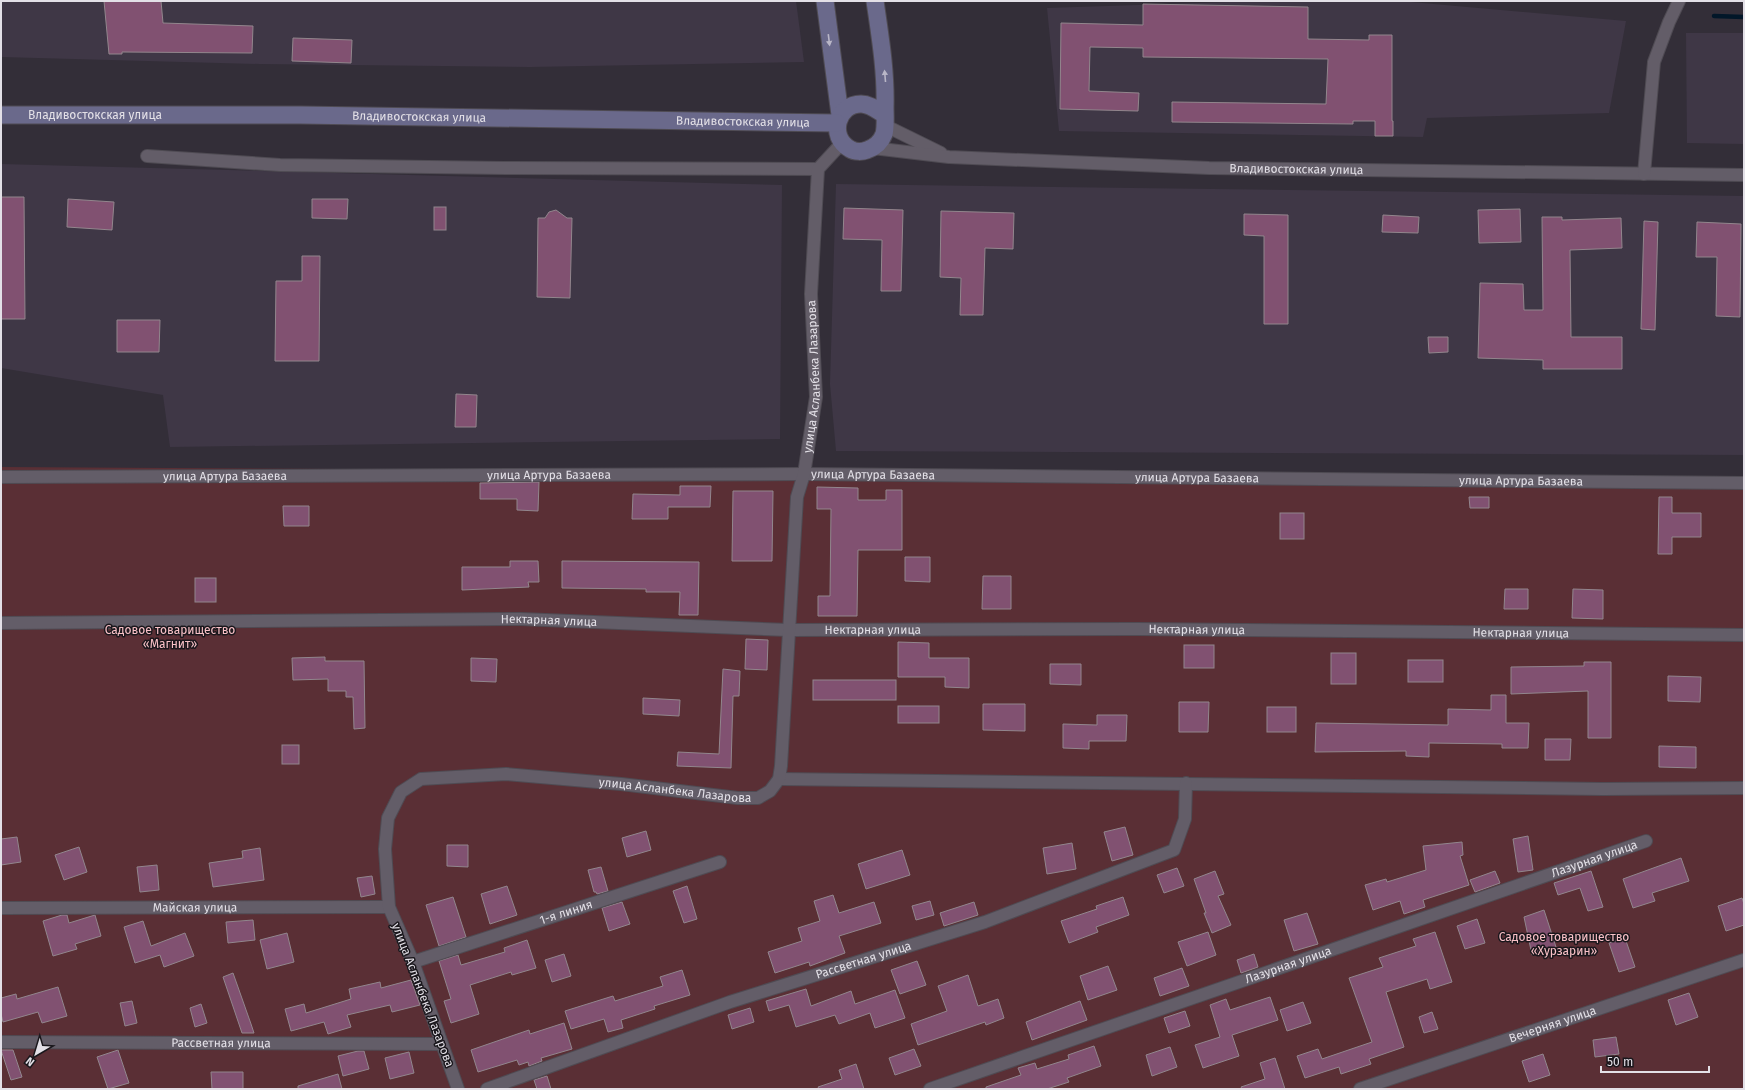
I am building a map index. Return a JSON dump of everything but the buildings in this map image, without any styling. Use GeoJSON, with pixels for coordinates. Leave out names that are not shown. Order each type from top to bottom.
{"type":"FeatureCollection","features":[{"type":"Feature","properties":{"kind":"main road"},"geometry":{"type":"LineString","coordinates":[[825,1],[839,119],[837,131],[842,143]]}},
{"type":"Feature","properties":{"kind":"main road"},"geometry":{"type":"LineString","coordinates":[[873,148],[880,142],[884,133],[886,78],[875,1]]}},
{"type":"Feature","properties":{"kind":"main road","name":"Владивостокская улица"},"geometry":{"type":"LineString","coordinates":[[1,115],[331,115],[839,119],[852,105],[861,104],[871,106],[885,120]]}},
{"type":"Feature","properties":{"kind":"main road","name":"Владивостокская улица"},"geometry":{"type":"LineString","coordinates":[[842,143],[850,149],[857,151],[864,152],[873,148]]}},
{"type":"Feature","properties":{"kind":"street"},"geometry":{"type":"LineString","coordinates":[[1644,174],[1654,62],[1669,22],[1679,1]]}},
{"type":"Feature","properties":{"kind":"street","name":"Владивостокская улица"},"geometry":{"type":"LineString","coordinates":[[885,120],[949,157]]}},
{"type":"Feature","properties":{"kind":"street"},"geometry":{"type":"LineString","coordinates":[[147,156],[280,165],[504,168],[818,169],[842,143]]}},
{"type":"Feature","properties":{"kind":"street","name":"Владивостокская улица"},"geometry":{"type":"LineString","coordinates":[[873,148],[949,157],[1209,168],[1744,175]]}},
{"type":"Feature","properties":{"kind":"street","name":"улица Асланбека Лазарова"},"geometry":{"type":"LineString","coordinates":[[458,1089],[413,962],[389,907],[385,849],[388,818],[401,792],[421,779],[506,774],[621,784],[738,798],[758,798],[770,791],[779,779],[797,497],[804,474],[816,397],[811,294],[818,169]]}},
{"type":"Feature","properties":{"kind":"street","name":"улица Артура Базаева"},"geometry":{"type":"LineString","coordinates":[[1,477],[804,474],[1744,483]]}},
{"type":"Feature","properties":{"kind":"street","name":"Нектарная улица"},"geometry":{"type":"LineString","coordinates":[[1,624],[521,619],[788,630],[1136,629],[1744,635]]}},
{"type":"Feature","properties":{"kind":"street"},"geometry":{"type":"LineString","coordinates":[[779,779],[1603,788],[1744,788]]}},
{"type":"Feature","properties":{"kind":"street","name":"Рассветная улица"},"geometry":{"type":"LineString","coordinates":[[487,1089],[730,1002],[984,922],[1174,850],[1185,819],[1186,783]]}},
{"type":"Feature","properties":{"kind":"street","name":"Лазурная улица"},"geometry":{"type":"LineString","coordinates":[[930,1089],[1646,841]]}},
{"type":"Feature","properties":{"kind":"street","name":"1-я линия"},"geometry":{"type":"LineString","coordinates":[[413,962],[720,862]]}},
{"type":"Feature","properties":{"kind":"street","name":"Майская улица"},"geometry":{"type":"LineString","coordinates":[[1,908],[389,907]]}},
{"type":"Feature","properties":{"kind":"street","name":"Вечерняя улица"},"geometry":{"type":"LineString","coordinates":[[1360,1089],[1744,960]]}},
{"type":"Feature","properties":{"kind":"street","name":"Рассветная улица"},"geometry":{"type":"LineString","coordinates":[[1,1042],[441,1044]]}},
{"type":"Feature","properties":{"kind":"shaded area"},"geometry":{"type":"Polygon","coordinates":[[[1,1],[796,1],[804,62],[530,67],[260,64],[1,57],[1,1]]]}},
{"type":"Feature","properties":{"kind":"shaded area"},"geometry":{"type":"Polygon","coordinates":[[[1259,1],[1400,1],[1626,21],[1609,113],[1427,118],[1423,137],[1059,131],[1047,8],[1259,1]]]}},
{"type":"Feature","properties":{"kind":"shaded area"},"geometry":{"type":"Polygon","coordinates":[[[1686,33],[1744,33],[1744,144],[1687,143],[1686,33]]]}},
{"type":"Feature","properties":{"kind":"shaded area"},"geometry":{"type":"Polygon","coordinates":[[[1,164],[782,185],[780,439],[170,447],[163,395],[1,368],[1,164]]]}},
{"type":"Feature","properties":{"kind":"shaded area"},"geometry":{"type":"Polygon","coordinates":[[[836,184],[1744,196],[1744,455],[836,451],[830,384],[836,184]]]}},
{"type":"Feature","properties":{"kind":"green space"},"geometry":{"type":"Polygon","coordinates":[[[1,467],[1744,477],[1744,1089],[1,1089],[1,467]]]}},
{"type":"Feature","properties":{"kind":"waterway"},"geometry":{"type":"LineString","coordinates":[[1714,16],[1744,17]]}},
{"type":"Feature","properties":{"kind":"park label","name":"Садовое товарищество «Магнит»"},"geometry":{"type":"Point","coordinates":[170,637]}},
{"type":"Feature","properties":{"kind":"park label","name":"Садовое товарищество «Хурзарин»"},"geometry":{"type":"Point","coordinates":[1564,944]}}]}
